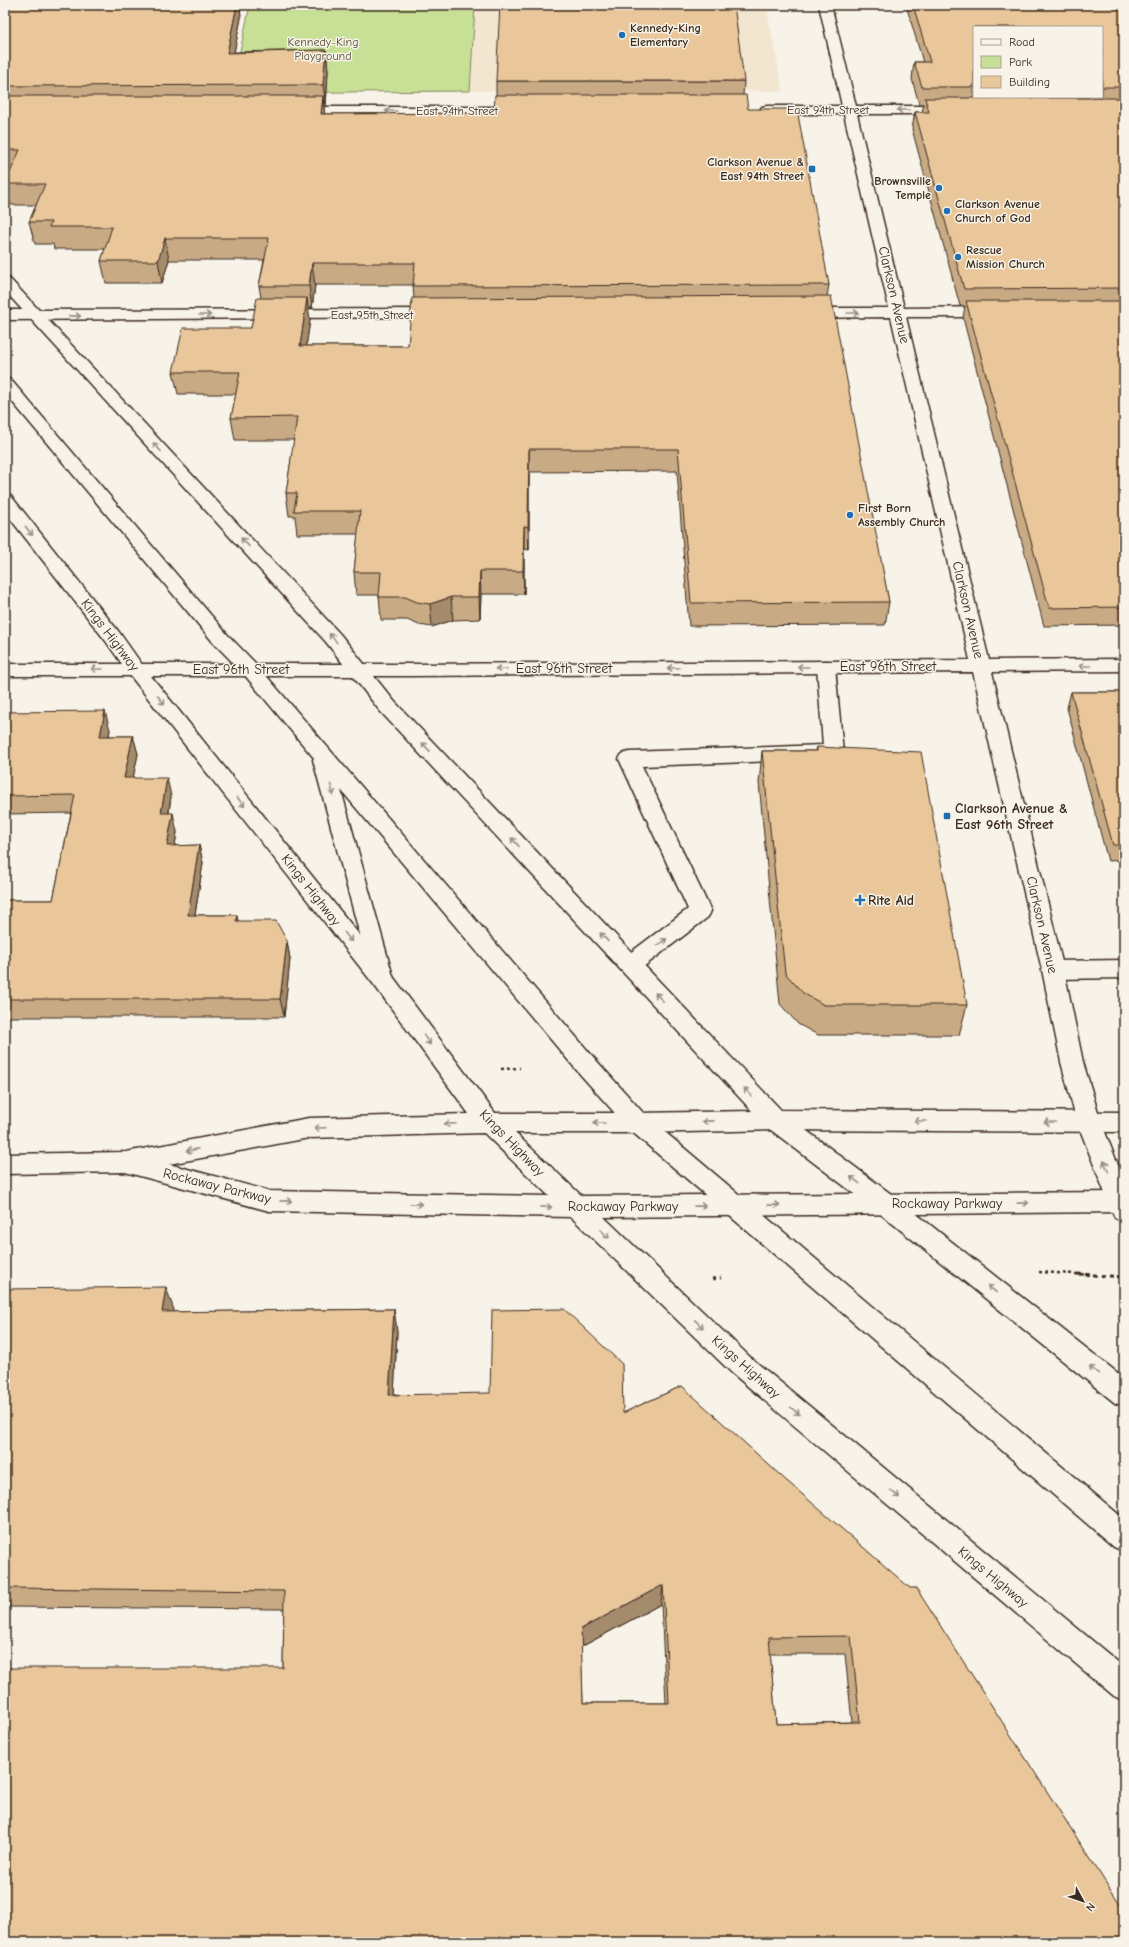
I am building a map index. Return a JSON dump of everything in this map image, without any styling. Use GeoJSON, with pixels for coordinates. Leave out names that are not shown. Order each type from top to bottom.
{"type":"FeatureCollection","features":[{"type":"Feature","properties":{"kind":"street","name":"Clarkson Avenue"},"geometry":{"type":"LineString","coordinates":[[825,5],[982,666],[1053,970],[1072,1062],[1089,1122],[1123,1205]]}},
{"type":"Feature","properties":{"kind":"street","name":"East 94th Street"},"geometry":{"type":"LineString","coordinates":[[753,110],[967,110]]}},
{"type":"Feature","properties":{"kind":"street","name":"East 94th Street"},"geometry":{"type":"LineString","coordinates":[[283,111],[538,111]]}},
{"type":"Feature","properties":{"kind":"street"},"geometry":{"type":"LineString","coordinates":[[5,282],[333,638],[387,706],[775,1120],[886,1204],[1124,1394]]}},
{"type":"Feature","properties":{"kind":"street"},"geometry":{"type":"LineString","coordinates":[[786,313],[1006,312]]}},
{"type":"Feature","properties":{"kind":"street","name":"East 95th Street"},"geometry":{"type":"LineString","coordinates":[[5,315],[452,314]]}},
{"type":"Feature","properties":{"kind":"street"},"geometry":{"type":"LineString","coordinates":[[5,383],[220,638],[250,669],[587,1066],[638,1123],[1124,1537]]}},
{"type":"Feature","properties":{"kind":"street","name":"Kings Highway"},"geometry":{"type":"LineString","coordinates":[[5,500],[136,670],[383,980],[489,1123],[740,1365],[1124,1686]]}},
{"type":"Feature","properties":{"kind":"street","name":"East 96th Street"},"geometry":{"type":"LineString","coordinates":[[5,670],[1124,665]]}},
{"type":"Feature","properties":{"kind":"street"},"geometry":{"type":"LineString","coordinates":[[630,965],[700,911],[629,759],[833,752],[826,667]]}},
{"type":"Feature","properties":{"kind":"street"},"geometry":{"type":"LineString","coordinates":[[322,753],[383,980]]}},
{"type":"Feature","properties":{"kind":"street"},"geometry":{"type":"LineString","coordinates":[[1053,970],[1124,970]]}},
{"type":"Feature","properties":{"kind":"street","name":"Rockaway Parkway"},"geometry":{"type":"LineString","coordinates":[[5,1164],[126,1162],[309,1128],[489,1123],[638,1123],[775,1120],[1124,1122]]}},
{"type":"Feature","properties":{"kind":"street","name":"Rockaway Parkway"},"geometry":{"type":"LineString","coordinates":[[126,1162],[269,1201],[577,1207],[886,1204],[1123,1205]]}},
{"type":"Feature","properties":{"kind":"path"},"geometry":{"type":"LineString","coordinates":[[500,1069],[520,1068]]}},
{"type":"Feature","properties":{"kind":"path"},"geometry":{"type":"LineString","coordinates":[[1032,1272],[1124,1277]]}},
{"type":"Feature","properties":{"kind":"shaded area","name":"Kennedy-King Elementary"},"geometry":{"type":"Polygon","coordinates":[[[475,5],[766,5],[783,91],[470,91],[475,5]]]}},
{"type":"Feature","properties":{"kind":"green space","name":"Kennedy-King Playground"},"geometry":{"type":"Polygon","coordinates":[[[250,5],[475,5],[470,91],[231,93],[250,5]]]}},
{"type":"Feature","properties":{"kind":"building"},"geometry":{"type":"Polygon","coordinates":[[[5,5],[237,5],[227,53],[326,50],[323,85],[5,86],[5,5]]]}},
{"type":"Feature","properties":{"kind":"building","name":"Kennedy-King Elementary"},"geometry":{"type":"Polygon","coordinates":[[[500,5],[734,5],[744,81],[496,81],[500,5]]]}},
{"type":"Feature","properties":{"kind":"building"},"geometry":{"type":"Polygon","coordinates":[[[913,5],[1124,5],[1124,87],[1103,87],[1103,26],[973,26],[973,87],[922,87],[914,62],[930,62],[913,5]]]}},
{"type":"Feature","properties":{"kind":"building"},"geometry":{"type":"Polygon","coordinates":[[[495,95],[746,95],[748,109],[797,109],[829,285],[413,286],[415,263],[312,263],[309,286],[259,286],[269,238],[165,238],[158,261],[101,261],[112,227],[49,227],[51,222],[29,222],[45,184],[5,184],[20,150],[5,150],[5,96],[323,96],[321,114],[494,113],[495,95]]]}},
{"type":"Feature","properties":{"kind":"building"},"geometry":{"type":"Polygon","coordinates":[[[925,98],[1124,98],[1124,288],[964,289],[915,112],[929,112],[925,98]]]}},
{"type":"Feature","properties":{"kind":"building"},"geometry":{"type":"Polygon","coordinates":[[[831,296],[889,602],[691,603],[678,449],[529,449],[528,527],[524,526],[523,571],[480,571],[479,597],[451,597],[430,604],[417,602],[405,597],[379,597],[381,572],[354,572],[360,511],[294,511],[297,493],[286,493],[297,417],[231,418],[240,372],[173,372],[183,328],[251,328],[257,298],[307,298],[300,346],[408,346],[412,298],[831,296]]]}},
{"type":"Feature","properties":{"kind":"building"},"geometry":{"type":"Polygon","coordinates":[[[966,301],[1124,301],[1124,607],[1049,608],[966,301]]]}},
{"type":"Feature","properties":{"kind":"building"},"geometry":{"type":"Polygon","coordinates":[[[1071,692],[1124,692],[1124,845],[1113,845],[1071,692]]]}},
{"type":"Feature","properties":{"kind":"building"},"geometry":{"type":"Polygon","coordinates":[[[105,711],[100,736],[133,736],[124,778],[167,778],[161,813],[173,813],[167,846],[199,845],[188,915],[237,915],[236,921],[276,921],[287,941],[280,999],[5,999],[5,900],[53,900],[75,795],[5,796],[5,712],[105,711]]]}},
{"type":"Feature","properties":{"kind":"building"},"geometry":{"type":"Polygon","coordinates":[[[817,747],[921,752],[967,1005],[824,1005],[803,993],[785,973],[762,751],[817,751],[817,747]]]}},
{"type":"Feature","properties":{"kind":"building"},"geometry":{"type":"Polygon","coordinates":[[[166,1287],[162,1312],[394,1309],[389,1395],[490,1393],[492,1310],[564,1309],[622,1364],[623,1413],[682,1386],[780,1475],[910,1588],[916,1588],[1124,1911],[1124,1942],[5,1942],[5,1668],[283,1668],[284,1591],[5,1588],[5,1289],[166,1287]],[[663,1585],[581,1629],[583,1703],[669,1703],[663,1585]],[[851,1636],[769,1637],[776,1724],[860,1722],[851,1636]]]}},
{"type":"Feature","properties":{"kind":"place","name":"Kennedy-King Elementary"},"geometry":{"type":"Point","coordinates":[622,35]}},
{"type":"Feature","properties":{"kind":"place","name":"Clarkson Avenue & East 94th Street"},"geometry":{"type":"Point","coordinates":[812,169]}},
{"type":"Feature","properties":{"kind":"place","name":"Brownsville Temple"},"geometry":{"type":"Point","coordinates":[939,188]}},
{"type":"Feature","properties":{"kind":"place","name":"Clarkson Avenue Church of God"},"geometry":{"type":"Point","coordinates":[947,211]}},
{"type":"Feature","properties":{"kind":"place","name":"Rescue Mission Church"},"geometry":{"type":"Point","coordinates":[958,257]}},
{"type":"Feature","properties":{"kind":"place","name":"First Born Assembly Church"},"geometry":{"type":"Point","coordinates":[850,515]}},
{"type":"Feature","properties":{"kind":"place","name":"Clarkson Avenue & East 96th Street"},"geometry":{"type":"Point","coordinates":[947,816]}},
{"type":"Feature","properties":{"kind":"place","name":"Rite Aid"},"geometry":{"type":"Point","coordinates":[860,900]}}]}
